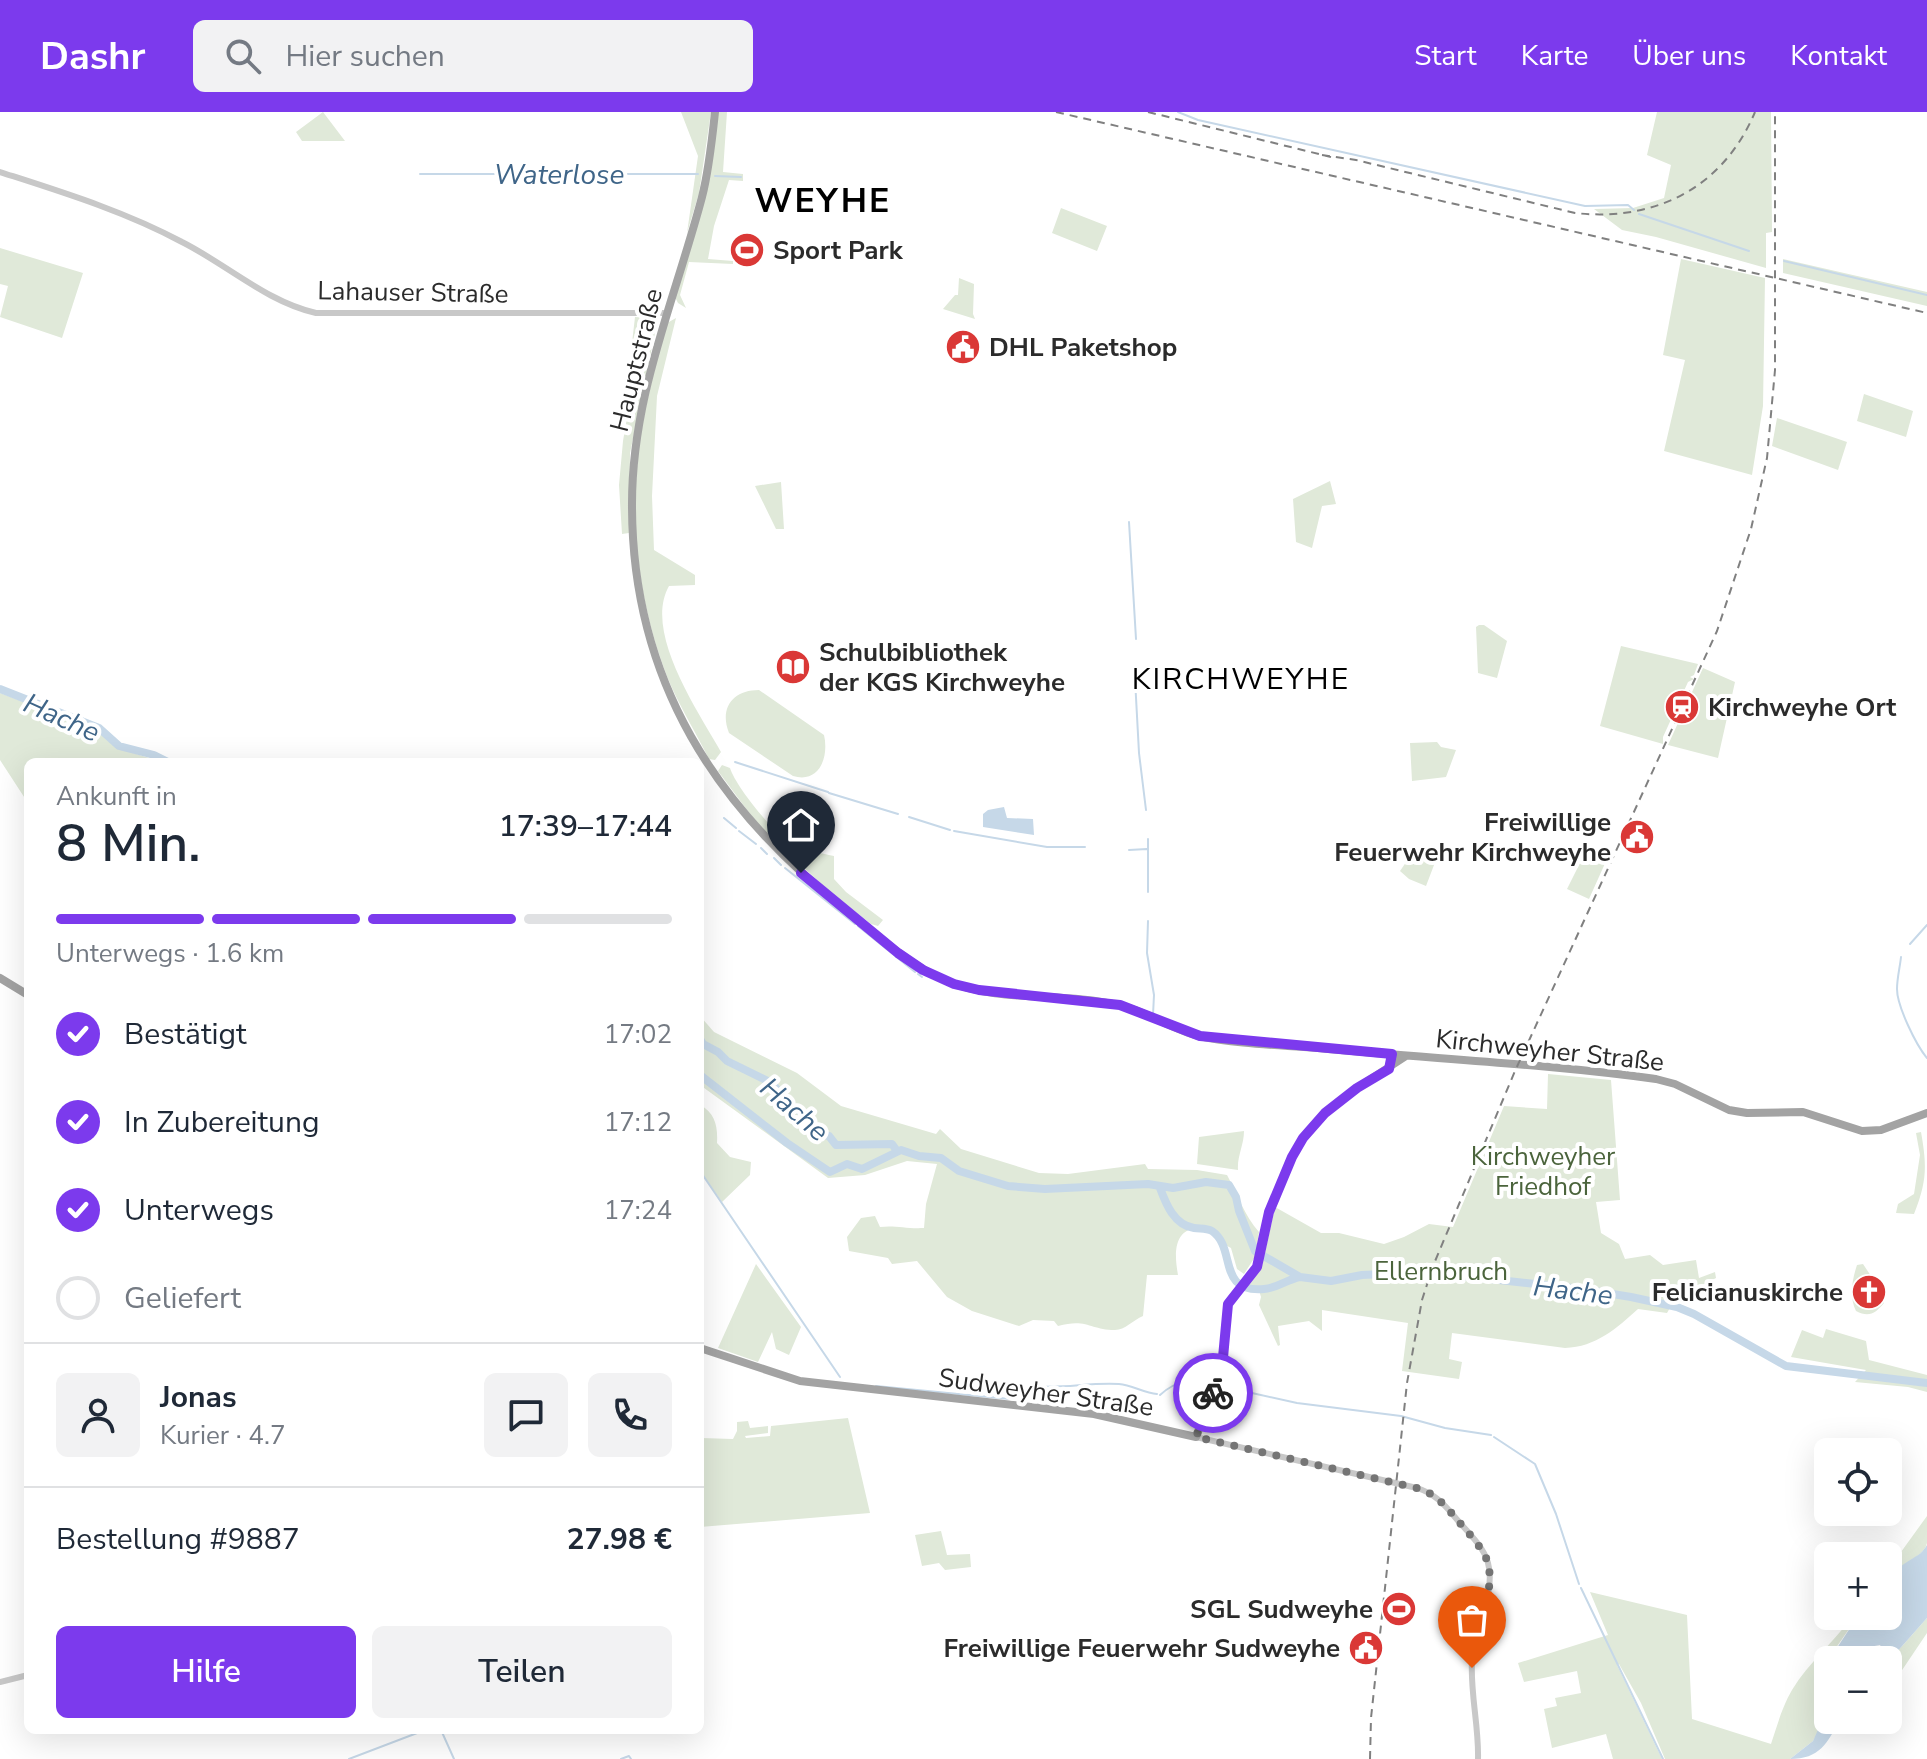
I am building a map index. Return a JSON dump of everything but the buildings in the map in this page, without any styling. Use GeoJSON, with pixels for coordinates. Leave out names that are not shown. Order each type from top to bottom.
{"type":"FeatureCollection","features":[{"type":"Feature","properties":{"kind":"main road","name":"Hauptstraße"},"geometry":{"type":"LineString","coordinates":[[704,758],[668,690],[641,601],[632,510],[637,426],[652,358],[703,193],[715,112]]}},
{"type":"Feature","properties":{"kind":"main road","name":"Hauptstraße"},"geometry":{"type":"LineString","coordinates":[[704,758],[739,809],[771,845],[898,953],[944,980],[979,990],[1120,1005],[1160,1022]]}},
{"type":"Feature","properties":{"kind":"main road"},"geometry":{"type":"LineString","coordinates":[[0,978],[24,993]]}},
{"type":"Feature","properties":{"kind":"main road","name":"Kirchweyher Straße"},"geometry":{"type":"LineString","coordinates":[[1160,1022],[1208,1037],[1654,1079],[1675,1084],[1729,1110],[1747,1113],[1803,1112],[1862,1131],[1881,1130],[1927,1113]]}},
{"type":"Feature","properties":{"kind":"main road"},"geometry":{"type":"LineString","coordinates":[[1386,1070],[1389,1054]]}},
{"type":"Feature","properties":{"kind":"main road"},"geometry":{"type":"LineString","coordinates":[[1196,1437],[1222,1368],[1225,1312],[1257,1267],[1271,1206],[1303,1138],[1340,1101],[1407,1056]]}},
{"type":"Feature","properties":{"kind":"main road","name":"Sudweyher Straße"},"geometry":{"type":"LineString","coordinates":[[704,1349],[800,1381],[1094,1414],[1196,1437]]}},
{"type":"Feature","properties":{"kind":"street","name":"Lahauser Straße"},"geometry":{"type":"LineString","coordinates":[[0,172],[135,218],[208,255],[291,306],[316,313],[666,313]]}},
{"type":"Feature","properties":{"kind":"street","name":"Sudweyher Straße"},"geometry":{"type":"LineString","coordinates":[[1196,1437],[1417,1488],[1437,1497],[1447,1507],[1481,1549],[1489,1567],[1486,1598],[1472,1660],[1478,1759]]}},
{"type":"Feature","properties":{"kind":"street"},"geometry":{"type":"LineString","coordinates":[[0,1682],[24,1676]]}},
{"type":"Feature","properties":{"kind":"green space"},"geometry":{"type":"Polygon","coordinates":[[[323,112],[345,141],[302,141],[296,132],[323,112]]]}},
{"type":"Feature","properties":{"kind":"green space"},"geometry":{"type":"Polygon","coordinates":[[[681,112],[711,112],[699,193],[687,233],[698,156],[681,112]]]}},
{"type":"Feature","properties":{"kind":"green space"},"geometry":{"type":"Polygon","coordinates":[[[718,112],[727,112],[723,172],[743,174],[743,181],[729,180],[714,226],[708,259],[733,261],[733,264],[689,262],[680,295],[686,308],[675,297],[718,112]]]}},
{"type":"Feature","properties":{"kind":"green space"},"geometry":{"type":"Polygon","coordinates":[[[1657,112],[1771,112],[1772,232],[1766,233],[1766,268],[1622,230],[1594,209],[1633,208],[1664,198],[1671,165],[1647,155],[1657,112]]]}},
{"type":"Feature","properties":{"kind":"green space"},"geometry":{"type":"Polygon","coordinates":[[[1061,208],[1107,226],[1097,251],[1052,233],[1061,208]]]}},
{"type":"Feature","properties":{"kind":"green space"},"geometry":{"type":"Polygon","coordinates":[[[0,248],[83,273],[62,338],[0,317],[8,286],[0,284],[0,248]]]}},
{"type":"Feature","properties":{"kind":"green space"},"geometry":{"type":"Polygon","coordinates":[[[1681,259],[1765,278],[1763,406],[1752,475],[1664,451],[1685,360],[1663,355],[1681,259]]]}},
{"type":"Feature","properties":{"kind":"green space"},"geometry":{"type":"Polygon","coordinates":[[[1783,259],[1927,292],[1927,306],[1783,273],[1783,259]]]}},
{"type":"Feature","properties":{"kind":"green space"},"geometry":{"type":"Polygon","coordinates":[[[959,278],[974,284],[975,319],[943,309],[958,295],[959,278]]]}},
{"type":"Feature","properties":{"kind":"green space"},"geometry":{"type":"Polygon","coordinates":[[[635,317],[653,318],[656,328],[630,453],[629,533],[622,534],[619,485],[639,347],[632,343],[635,317]]]}},
{"type":"Feature","properties":{"kind":"green space"},"geometry":{"type":"Polygon","coordinates":[[[676,318],[657,396],[652,496],[654,550],[695,575],[695,585],[669,586],[663,605],[663,626],[677,671],[721,752],[715,760],[709,759],[676,697],[662,662],[646,608],[637,551],[635,494],[642,431],[667,323],[676,318]]]}},
{"type":"Feature","properties":{"kind":"green space"},"geometry":{"type":"Polygon","coordinates":[[[1864,394],[1913,411],[1906,437],[1857,421],[1864,394]]]}},
{"type":"Feature","properties":{"kind":"green space"},"geometry":{"type":"Polygon","coordinates":[[[1777,418],[1847,442],[1838,470],[1772,446],[1777,418]]]}},
{"type":"Feature","properties":{"kind":"green space"},"geometry":{"type":"Polygon","coordinates":[[[1330,481],[1336,504],[1322,506],[1312,548],[1296,542],[1293,499],[1330,481]]]}},
{"type":"Feature","properties":{"kind":"green space"},"geometry":{"type":"Polygon","coordinates":[[[781,482],[784,529],[776,529],[755,486],[781,482]]]}},
{"type":"Feature","properties":{"kind":"green space"},"geometry":{"type":"Polygon","coordinates":[[[1484,625],[1507,641],[1497,678],[1478,673],[1476,627],[1484,625]]]}},
{"type":"Feature","properties":{"kind":"green space"},"geometry":{"type":"Polygon","coordinates":[[[1621,646],[1698,664],[1690,677],[1694,679],[1688,682],[1663,737],[1663,744],[1600,726],[1621,646]]]}},
{"type":"Feature","properties":{"kind":"green space"},"geometry":{"type":"Polygon","coordinates":[[[1703,668],[1735,682],[1718,758],[1668,745],[1703,668]]]}},
{"type":"Feature","properties":{"kind":"green space"},"geometry":{"type":"Polygon","coordinates":[[[759,690],[824,735],[824,759],[810,776],[793,776],[729,733],[726,716],[730,702],[742,693],[759,690]]]}},
{"type":"Feature","properties":{"kind":"green space"},"geometry":{"type":"Polygon","coordinates":[[[0,693],[98,730],[117,748],[149,758],[24,758],[24,797],[0,760],[0,693]]]}},
{"type":"Feature","properties":{"kind":"green space"},"geometry":{"type":"Polygon","coordinates":[[[1437,742],[1441,747],[1456,750],[1446,777],[1412,781],[1410,743],[1437,742]]]}},
{"type":"Feature","properties":{"kind":"green space"},"geometry":{"type":"Polygon","coordinates":[[[722,765],[730,768],[748,798],[785,839],[802,848],[834,856],[834,879],[883,920],[878,926],[871,924],[829,891],[756,822],[718,771],[722,765]]]}},
{"type":"Feature","properties":{"kind":"green space"},"geometry":{"type":"Polygon","coordinates":[[[1587,849],[1607,859],[1589,899],[1567,889],[1587,849]]]}},
{"type":"Feature","properties":{"kind":"green space"},"geometry":{"type":"Polygon","coordinates":[[[1439,852],[1426,886],[1409,879],[1400,871],[1411,855],[1439,852]]]}},
{"type":"Feature","properties":{"kind":"green space"},"geometry":{"type":"Polygon","coordinates":[[[704,1021],[714,1032],[797,1073],[841,1106],[936,1134],[940,1129],[961,1149],[1039,1173],[1068,1174],[1145,1164],[1148,1169],[1197,1170],[1227,1175],[1245,1212],[1259,1232],[1255,1257],[1244,1274],[1237,1269],[1231,1248],[1214,1230],[1202,1227],[1188,1230],[1177,1247],[1178,1275],[1147,1275],[1143,1316],[1119,1330],[1076,1323],[1058,1326],[1054,1321],[1033,1320],[1019,1326],[972,1311],[947,1297],[917,1261],[892,1264],[888,1258],[849,1251],[847,1237],[861,1218],[875,1216],[880,1227],[924,1228],[926,1204],[937,1164],[907,1161],[865,1175],[828,1178],[704,1088],[704,1021]]]}},
{"type":"Feature","properties":{"kind":"green space"},"geometry":{"type":"Polygon","coordinates":[[[1548,1074],[1611,1080],[1620,1200],[1596,1202],[1601,1233],[1619,1244],[1625,1259],[1650,1255],[1663,1265],[1696,1260],[1699,1278],[1715,1272],[1716,1278],[1675,1299],[1667,1313],[1638,1309],[1605,1335],[1576,1347],[1452,1333],[1449,1359],[1462,1362],[1459,1379],[1402,1371],[1408,1323],[1322,1310],[1322,1331],[1309,1321],[1278,1326],[1278,1346],[1259,1305],[1261,1297],[1258,1287],[1246,1285],[1262,1266],[1275,1207],[1321,1233],[1339,1233],[1384,1244],[1429,1224],[1453,1227],[1504,1106],[1547,1109],[1548,1074]]]}},
{"type":"Feature","properties":{"kind":"green space"},"geometry":{"type":"Polygon","coordinates":[[[704,1108],[714,1121],[717,1143],[730,1157],[751,1162],[750,1175],[722,1202],[704,1177],[704,1108]]]}},
{"type":"Feature","properties":{"kind":"green space"},"geometry":{"type":"Polygon","coordinates":[[[1244,1131],[1238,1170],[1197,1164],[1199,1137],[1244,1131]]]}},
{"type":"Feature","properties":{"kind":"green space"},"geometry":{"type":"Polygon","coordinates":[[[1921,1132],[1924,1183],[1914,1214],[1896,1213],[1898,1204],[1914,1194],[1920,1155],[1916,1133],[1921,1132]]]}},
{"type":"Feature","properties":{"kind":"green space"},"geometry":{"type":"Polygon","coordinates":[[[756,1264],[801,1327],[789,1355],[776,1349],[772,1332],[758,1362],[718,1348],[756,1264]]]}},
{"type":"Feature","properties":{"kind":"green space"},"geometry":{"type":"Polygon","coordinates":[[[1863,1264],[1884,1303],[1868,1314],[1856,1311],[1852,1300],[1855,1271],[1857,1265],[1863,1264]]]}},
{"type":"Feature","properties":{"kind":"green space"},"geometry":{"type":"Polygon","coordinates":[[[1826,1329],[1866,1341],[1869,1360],[1927,1375],[1927,1392],[1855,1382],[1866,1370],[1791,1357],[1802,1330],[1823,1338],[1826,1329]]]}},
{"type":"Feature","properties":{"kind":"green space"},"geometry":{"type":"Polygon","coordinates":[[[848,1418],[870,1513],[704,1527],[704,1438],[733,1439],[737,1422],[748,1421],[750,1428],[768,1426],[768,1433],[746,1438],[770,1436],[771,1426],[848,1418]]]}},
{"type":"Feature","properties":{"kind":"green space"},"geometry":{"type":"Polygon","coordinates":[[[1927,1516],[1925,1548],[1902,1568],[1902,1551],[1927,1516]]]}},
{"type":"Feature","properties":{"kind":"green space"},"geometry":{"type":"Polygon","coordinates":[[[941,1531],[947,1555],[970,1554],[971,1567],[945,1570],[939,1563],[922,1566],[915,1535],[941,1531]]]}},
{"type":"Feature","properties":{"kind":"green space"},"geometry":{"type":"Polygon","coordinates":[[[1590,1592],[1687,1615],[1692,1719],[1771,1744],[1785,1703],[1814,1661],[1814,1734],[1817,1734],[1813,1741],[1790,1759],[1665,1759],[1641,1703],[1619,1664],[1662,1759],[1613,1759],[1606,1734],[1552,1748],[1544,1709],[1557,1706],[1555,1698],[1581,1693],[1577,1671],[1524,1682],[1518,1663],[1608,1635],[1590,1592]]]}},
{"type":"Feature","properties":{"kind":"green space"},"geometry":{"type":"Polygon","coordinates":[[[1927,1618],[1927,1633],[1902,1670],[1902,1646],[1927,1618]]]}},
{"type":"Feature","properties":{"kind":"green space"},"geometry":{"type":"Polygon","coordinates":[[[1842,1630],[1848,1630],[1837,1646],[1828,1646],[1842,1630]]]}},
{"type":"Feature","properties":{"kind":"water"},"geometry":{"type":"Polygon","coordinates":[[[1004,807],[1007,818],[1033,819],[1034,835],[983,827],[983,814],[1004,807]]]}},
{"type":"Feature","properties":{"kind":"water"},"geometry":{"type":"Polygon","coordinates":[[[1927,1545],[1927,1618],[1902,1646],[1838,1646],[1849,1630],[1902,1630],[1902,1566],[1927,1545]]]}},
{"type":"Feature","properties":{"kind":"water"},"geometry":{"type":"Polygon","coordinates":[[[1816,1734],[1831,1734],[1816,1753],[1790,1759],[1813,1741],[1816,1734]]]}},
{"type":"Feature","properties":{"kind":"waterway"},"geometry":{"type":"LineString","coordinates":[[1178,112],[1198,120],[1585,206],[1628,205],[1634,210]]}},
{"type":"Feature","properties":{"kind":"waterway","name":"Waterlose"},"geometry":{"type":"LineString","coordinates":[[420,174],[698,174]]}},
{"type":"Feature","properties":{"kind":"waterway","name":"Waterlose"},"geometry":{"type":"LineString","coordinates":[[715,176],[741,177]]}},
{"type":"Feature","properties":{"kind":"waterway"},"geometry":{"type":"LineString","coordinates":[[1639,214],[1749,251]]}},
{"type":"Feature","properties":{"kind":"waterway"},"geometry":{"type":"LineString","coordinates":[[1784,261],[1927,295]]}},
{"type":"Feature","properties":{"kind":"waterway","name":"Waterlose"},"geometry":{"type":"LineString","coordinates":[[1129,522],[1136,639]]}},
{"type":"Feature","properties":{"kind":"waterway","name":"Waterlose"},"geometry":{"type":"LineString","coordinates":[[1135,679],[1146,810]]}},
{"type":"Feature","properties":{"kind":"waterway","name":"Hache"},"geometry":{"type":"LineString","coordinates":[[0,689],[99,728],[119,746],[160,758]]}},
{"type":"Feature","properties":{"kind":"waterway"},"geometry":{"type":"LineString","coordinates":[[735,762],[828,792]]}},
{"type":"Feature","properties":{"kind":"waterway"},"geometry":{"type":"LineString","coordinates":[[829,793],[898,814]]}},
{"type":"Feature","properties":{"kind":"waterway"},"geometry":{"type":"LineString","coordinates":[[909,817],[950,830]]}},
{"type":"Feature","properties":{"kind":"waterway"},"geometry":{"type":"LineString","coordinates":[[724,818],[736,828]]}},
{"type":"Feature","properties":{"kind":"waterway"},"geometry":{"type":"LineString","coordinates":[[739,831],[756,844]]}},
{"type":"Feature","properties":{"kind":"waterway"},"geometry":{"type":"LineString","coordinates":[[954,831],[1047,847],[1085,847]]}},
{"type":"Feature","properties":{"kind":"waterway"},"geometry":{"type":"LineString","coordinates":[[1148,839],[1148,892]]}},
{"type":"Feature","properties":{"kind":"waterway"},"geometry":{"type":"LineString","coordinates":[[761,848],[767,854]]}},
{"type":"Feature","properties":{"kind":"waterway"},"geometry":{"type":"LineString","coordinates":[[1129,850],[1147,849]]}},
{"type":"Feature","properties":{"kind":"waterway"},"geometry":{"type":"LineString","coordinates":[[774,858],[781,865]]}},
{"type":"Feature","properties":{"kind":"waterway"},"geometry":{"type":"LineString","coordinates":[[785,868],[855,924]]}},
{"type":"Feature","properties":{"kind":"waterway","name":"Waterlose"},"geometry":{"type":"LineString","coordinates":[[1148,921],[1147,953],[1154,995],[1153,1015]]}},
{"type":"Feature","properties":{"kind":"waterway"},"geometry":{"type":"LineString","coordinates":[[1910,944],[1927,925]]}},
{"type":"Feature","properties":{"kind":"waterway"},"geometry":{"type":"LineString","coordinates":[[858,926],[915,972]]}},
{"type":"Feature","properties":{"kind":"waterway"},"geometry":{"type":"LineString","coordinates":[[1901,957],[1897,985],[1900,1005],[1927,1058]]}},
{"type":"Feature","properties":{"kind":"waterway"},"geometry":{"type":"LineString","coordinates":[[918,974],[922,977]]}},
{"type":"Feature","properties":{"kind":"waterway","name":"Hache"},"geometry":{"type":"LineString","coordinates":[[704,1045],[727,1061],[772,1083],[790,1106],[805,1114],[818,1134],[829,1136],[836,1145],[892,1144],[897,1151]]}},
{"type":"Feature","properties":{"kind":"waterway","name":"Hache"},"geometry":{"type":"LineString","coordinates":[[704,1078],[787,1143],[830,1172],[847,1164],[862,1169],[901,1150],[941,1158],[959,1171],[1008,1186],[1045,1189],[1148,1184],[1173,1188],[1206,1182],[1229,1185],[1255,1251],[1300,1277],[1331,1281],[1362,1275],[1425,1272],[1631,1297],[1694,1314],[1786,1366],[1927,1383]]}},
{"type":"Feature","properties":{"kind":"waterway"},"geometry":{"type":"LineString","coordinates":[[704,1177],[840,1377]]}},
{"type":"Feature","properties":{"kind":"waterway"},"geometry":{"type":"LineString","coordinates":[[1160,1188],[1172,1213],[1181,1223],[1210,1230],[1219,1239],[1229,1268],[1239,1284],[1264,1289],[1299,1277]]}},
{"type":"Feature","properties":{"kind":"waterway"},"geometry":{"type":"LineString","coordinates":[[1160,1395],[1185,1381],[1214,1380]]}},
{"type":"Feature","properties":{"kind":"waterway"},"geometry":{"type":"LineString","coordinates":[[1221,1383],[1297,1403],[1401,1416],[1445,1428],[1491,1435]]}},
{"type":"Feature","properties":{"kind":"waterway"},"geometry":{"type":"LineString","coordinates":[[1020,1399],[1034,1386],[1119,1384],[1157,1394]]}},
{"type":"Feature","properties":{"kind":"waterway"},"geometry":{"type":"LineString","coordinates":[[876,1386],[1010,1399]]}},
{"type":"Feature","properties":{"kind":"waterway"},"geometry":{"type":"LineString","coordinates":[[1494,1437],[1535,1464],[1556,1514],[1579,1584]]}},
{"type":"Feature","properties":{"kind":"waterway"},"geometry":{"type":"LineString","coordinates":[[1581,1588],[1663,1759]]}},
{"type":"Feature","properties":{"kind":"waterway"},"geometry":{"type":"LineString","coordinates":[[349,1759],[415,1734]]}},
{"type":"Feature","properties":{"kind":"waterway"},"geometry":{"type":"LineString","coordinates":[[443,1734],[454,1759]]}},
{"type":"Feature","properties":{"kind":"waterway"},"geometry":{"type":"LineString","coordinates":[[621,1759],[629,1756],[631,1759]]}},
{"type":"Feature","properties":{"kind":"railway"},"geometry":{"type":"LineString","coordinates":[[1056,112],[1927,313]]}},
{"type":"Feature","properties":{"kind":"railway"},"geometry":{"type":"LineString","coordinates":[[1148,112],[1331,157]]}},
{"type":"Feature","properties":{"kind":"railway"},"geometry":{"type":"LineString","coordinates":[[1322,155],[1356,160],[1575,213],[1632,212],[1659,205],[1705,180],[1725,161],[1755,112]]}},
{"type":"Feature","properties":{"kind":"railway"},"geometry":{"type":"LineString","coordinates":[[1370,1759],[1371,1718],[1407,1383],[1422,1300],[1433,1266],[1515,1071],[1717,631],[1751,529],[1767,458],[1775,370],[1775,112]]}},
{"type":"Feature","properties":{"kind":"way so far"},"geometry":{"type":"LineString","coordinates":[[1213,1393],[1196,1437],[1425,1490],[1439,1499],[1481,1549],[1489,1567],[1490,1576],[1472,1668]]}},
{"type":"Feature","properties":{"kind":"place","name":"Sport Park"},"geometry":{"type":"Point","coordinates":[747,250]}},
{"type":"Feature","properties":{"kind":"place","name":"DHL Paketshop"},"geometry":{"type":"Point","coordinates":[963,347]}},
{"type":"Feature","properties":{"kind":"place","name":"Schulbibliothek der KGS Kirchweyhe"},"geometry":{"type":"Point","coordinates":[793,667]}},
{"type":"Feature","properties":{"kind":"place","name":"Kirchweyhe Ort"},"geometry":{"type":"Point","coordinates":[1682,707]}},
{"type":"Feature","properties":{"kind":"place","name":"Freiwillige Feuerwehr Kirchweyhe"},"geometry":{"type":"Point","coordinates":[1637,837]}},
{"type":"Feature","properties":{"kind":"place","name":"Felicianuskirche"},"geometry":{"type":"Point","coordinates":[1869,1292]}},
{"type":"Feature","properties":{"kind":"place","name":"SGL Sudweyhe"},"geometry":{"type":"Point","coordinates":[1399,1609]}},
{"type":"Feature","properties":{"kind":"place","name":"Freiwillige Feuerwehr Sudweyhe"},"geometry":{"type":"Point","coordinates":[1366,1648]}},
{"type":"Feature","properties":{"kind":"district","name":"WEYHE"},"geometry":{"type":"Point","coordinates":[823,200]}},
{"type":"Feature","properties":{"kind":"district","name":"KIRCHWEYHE"},"geometry":{"type":"Point","coordinates":[1241,679]}},
{"type":"Feature","properties":{"kind":"route"},"geometry":{"type":"LineString","coordinates":[[801,873],[898,953],[923,970],[954,984],[979,990],[1120,1005],[1200,1036],[1392,1054],[1389,1069],[1357,1088],[1325,1113],[1311,1127],[1292,1157],[1269,1212],[1261,1258],[1233,1295],[1225,1312],[1222,1368],[1213,1393]]}},
{"type":"Feature","properties":{"kind":"park label","name":"Kirchweyher Friedhof"},"geometry":{"type":"Point","coordinates":[1543,1171]}},
{"type":"Feature","properties":{"kind":"park label","name":"Ellernbruch"},"geometry":{"type":"Point","coordinates":[1441,1271]}}]}
